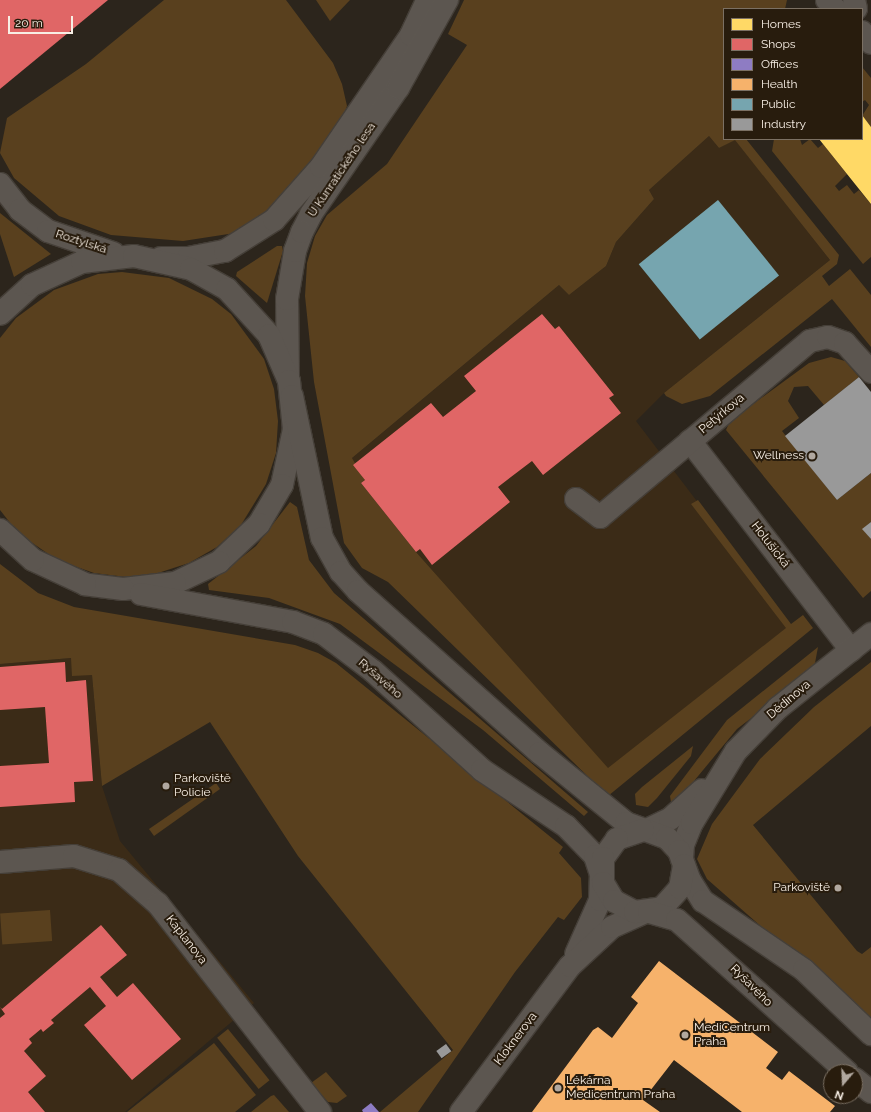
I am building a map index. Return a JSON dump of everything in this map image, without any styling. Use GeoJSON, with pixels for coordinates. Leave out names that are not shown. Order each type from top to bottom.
{"type":"FeatureCollection","features":[{"type":"Feature","properties":{"kind":"main road","name":"U Kunratického lesa"},"geometry":{"type":"LineString","coordinates":[[142,257],[188,258],[225,251],[274,220],[321,167],[408,40],[427,0]]}},
{"type":"Feature","properties":{"kind":"main road","name":"U Kunratického lesa"},"geometry":{"type":"LineString","coordinates":[[290,388],[287,298],[302,232],[317,205],[398,88],[447,0]]}},
{"type":"Feature","properties":{"kind":"main road"},"geometry":{"type":"LineString","coordinates":[[827,0],[834,8]]}},
{"type":"Feature","properties":{"kind":"main road"},"geometry":{"type":"LineString","coordinates":[[863,33],[871,43]]}},
{"type":"Feature","properties":{"kind":"main road","name":"Roztylská"},"geometry":{"type":"LineString","coordinates":[[0,184],[20,210],[48,231],[93,248],[142,257]]}},
{"type":"Feature","properties":{"kind":"main road"},"geometry":{"type":"LineString","coordinates":[[0,314],[32,285],[62,269],[94,259],[142,257],[191,269],[240,300],[269,335],[290,388],[319,528],[329,554],[341,572],[398,628],[540,753],[626,823],[667,838],[683,862],[703,901],[804,970],[871,1034]]}},
{"type":"Feature","properties":{"kind":"main road","name":"Petýrkova"},"geometry":{"type":"LineString","coordinates":[[576,498],[600,517],[810,341],[828,337],[845,343],[871,372]]}},
{"type":"Feature","properties":{"kind":"main road"},"geometry":{"type":"LineString","coordinates":[[3,534],[53,572],[103,587],[139,589],[175,583],[219,562],[249,537],[276,499],[287,470],[294,429],[290,388]]}},
{"type":"Feature","properties":{"kind":"main road","name":"Holušická"},"geometry":{"type":"LineString","coordinates":[[690,441],[851,650]]}},
{"type":"Feature","properties":{"kind":"main road","name":"Ryšavého"},"geometry":{"type":"LineString","coordinates":[[103,587],[292,622],[324,634],[374,672],[482,770],[566,826],[595,856],[601,875],[614,901],[627,910],[646,912],[677,920],[838,1064]]}},
{"type":"Feature","properties":{"kind":"main road","name":"Dědinova"},"geometry":{"type":"LineString","coordinates":[[645,830],[682,810],[718,776],[778,708],[871,634]]}},
{"type":"Feature","properties":{"kind":"main road","name":"Dědinova"},"geometry":{"type":"LineString","coordinates":[[683,862],[688,832],[718,776]]}},
{"type":"Feature","properties":{"kind":"main road"},"geometry":{"type":"LineString","coordinates":[[601,875],[603,858],[610,845],[623,835],[645,830]]}},
{"type":"Feature","properties":{"kind":"main road","name":"Kaplanova"},"geometry":{"type":"LineString","coordinates":[[0,862],[68,856],[119,870],[158,904],[320,1112]]}},
{"type":"Feature","properties":{"kind":"main road"},"geometry":{"type":"LineString","coordinates":[[646,912],[662,908],[677,894],[683,862]]}},
{"type":"Feature","properties":{"kind":"main road","name":"Kloknerova"},"geometry":{"type":"LineString","coordinates":[[570,966],[600,900],[601,875]]}},
{"type":"Feature","properties":{"kind":"main road","name":"Kloknerova"},"geometry":{"type":"LineString","coordinates":[[461,1112],[570,966],[612,927],[646,912]]}},
{"type":"Feature","properties":{"kind":"main road"},"geometry":{"type":"LineString","coordinates":[[863,1086],[871,1092]]}},
{"type":"Feature","properties":{"kind":"shaded area"},"geometry":{"type":"Polygon","coordinates":[[[164,0],[286,0],[333,63],[342,84],[347,106],[339,127],[282,199],[260,219],[235,233],[183,241],[111,235],[59,216],[14,178],[0,153],[7,118],[86,64],[164,0]]]}},
{"type":"Feature","properties":{"kind":"shaded area"},"geometry":{"type":"Polygon","coordinates":[[[316,0],[350,0],[330,21],[316,0]]]}},
{"type":"Feature","properties":{"kind":"shaded area"},"geometry":{"type":"Polygon","coordinates":[[[464,0],[787,0],[785,8],[723,8],[723,140],[735,140],[719,148],[709,136],[649,190],[654,199],[616,242],[606,266],[569,295],[559,285],[352,458],[365,480],[361,483],[416,552],[608,768],[786,628],[691,504],[698,500],[791,624],[803,615],[813,628],[608,796],[388,582],[362,568],[344,543],[314,382],[305,296],[307,263],[315,236],[327,215],[387,164],[467,45],[448,34],[464,0]]]}},
{"type":"Feature","properties":{"kind":"shaded area"},"geometry":{"type":"Polygon","coordinates":[[[863,68],[871,78],[871,127],[863,117],[863,114],[869,105],[865,100],[863,101],[863,68]]]}},
{"type":"Feature","properties":{"kind":"shaded area"},"geometry":{"type":"Polygon","coordinates":[[[709,136],[719,148],[736,140],[830,260],[664,393],[636,421],[791,625],[608,769],[416,552],[361,483],[365,480],[352,458],[559,285],[569,295],[606,266],[616,242],[654,199],[649,190],[709,136]]]}},
{"type":"Feature","properties":{"kind":"shaded area"},"geometry":{"type":"Polygon","coordinates":[[[735,140],[747,140],[839,255],[837,264],[822,276],[829,286],[850,269],[871,295],[871,347],[832,299],[710,396],[682,404],[666,396],[664,393],[830,260],[735,140]]]}},
{"type":"Feature","properties":{"kind":"shaded area"},"geometry":{"type":"Polygon","coordinates":[[[774,140],[800,140],[802,145],[811,140],[818,148],[823,144],[847,174],[835,186],[839,191],[847,185],[854,194],[859,190],[871,204],[871,257],[863,264],[772,151],[774,140]]]}},
{"type":"Feature","properties":{"kind":"shaded area"},"geometry":{"type":"Polygon","coordinates":[[[0,213],[51,254],[14,277],[0,234],[0,213]]]}},
{"type":"Feature","properties":{"kind":"shaded area"},"geometry":{"type":"Polygon","coordinates":[[[277,246],[282,246],[283,251],[267,303],[236,276],[237,272],[277,246]]]}},
{"type":"Feature","properties":{"kind":"shaded area"},"geometry":{"type":"Polygon","coordinates":[[[122,272],[169,278],[212,299],[231,314],[264,359],[274,389],[278,421],[276,453],[266,484],[241,525],[217,547],[189,563],[158,573],[126,577],[94,573],[57,560],[18,533],[0,510],[0,338],[16,318],[54,290],[98,274],[122,272]]]}},
{"type":"Feature","properties":{"kind":"shaded area"},"geometry":{"type":"Polygon","coordinates":[[[831,357],[845,361],[859,377],[824,405],[808,386],[794,387],[788,401],[799,418],[782,431],[837,500],[871,473],[871,522],[863,529],[871,539],[871,591],[863,598],[726,430],[730,421],[809,363],[831,357]]]}},
{"type":"Feature","properties":{"kind":"shaded area"},"geometry":{"type":"Polygon","coordinates":[[[290,502],[297,507],[309,560],[334,593],[588,812],[584,816],[483,730],[340,624],[269,598],[209,590],[208,584],[256,546],[290,502]]]}},
{"type":"Feature","properties":{"kind":"shaded area"},"geometry":{"type":"Polygon","coordinates":[[[0,564],[38,593],[74,607],[295,645],[318,653],[336,663],[563,847],[559,853],[581,878],[582,897],[564,920],[558,917],[515,972],[418,1112],[380,1112],[453,1050],[298,856],[210,722],[102,786],[92,675],[72,676],[71,658],[0,664],[0,564]]]}},
{"type":"Feature","properties":{"kind":"shaded area"},"geometry":{"type":"Polygon","coordinates":[[[818,647],[815,663],[806,676],[737,729],[675,804],[671,802],[670,796],[727,720],[818,647]]]}},
{"type":"Feature","properties":{"kind":"shaded area"},"geometry":{"type":"Polygon","coordinates":[[[71,658],[92,675],[102,786],[120,841],[254,1003],[125,1112],[0,1112],[0,664],[71,658]]]}},
{"type":"Feature","properties":{"kind":"shaded area"},"geometry":{"type":"Polygon","coordinates":[[[871,662],[871,726],[753,825],[857,951],[862,954],[871,947],[871,1023],[707,879],[697,859],[712,824],[760,759],[814,707],[871,662]]]}},
{"type":"Feature","properties":{"kind":"shaded area"},"geometry":{"type":"Polygon","coordinates":[[[693,746],[691,756],[657,798],[648,807],[636,805],[635,794],[693,746]]]}},
{"type":"Feature","properties":{"kind":"shaded area"},"geometry":{"type":"Polygon","coordinates":[[[216,783],[220,789],[154,836],[149,829],[216,783]]]}},
{"type":"Feature","properties":{"kind":"shaded area"},"geometry":{"type":"Polygon","coordinates":[[[50,910],[52,941],[2,944],[0,913],[50,910]]]}},
{"type":"Feature","properties":{"kind":"shaded area"},"geometry":{"type":"Polygon","coordinates":[[[228,1029],[270,1080],[259,1089],[217,1038],[228,1029]]]}},
{"type":"Feature","properties":{"kind":"shaded area"},"geometry":{"type":"Polygon","coordinates":[[[214,1043],[256,1095],[235,1112],[127,1112],[214,1043]]]}},
{"type":"Feature","properties":{"kind":"shaded area"},"geometry":{"type":"Polygon","coordinates":[[[326,1072],[347,1096],[337,1103],[328,1102],[311,1083],[326,1072]]]}},
{"type":"Feature","properties":{"kind":"shaded area"},"geometry":{"type":"Polygon","coordinates":[[[274,1095],[289,1112],[251,1112],[271,1096],[274,1095]]]}},
{"type":"Feature","properties":{"kind":"building: Homes"},"geometry":{"type":"Polygon","coordinates":[[[863,116],[871,127],[871,204],[820,140],[863,140],[863,116]]]}},
{"type":"Feature","properties":{"kind":"building: Shops"},"geometry":{"type":"Polygon","coordinates":[[[0,0],[108,0],[0,89],[0,0]]]}},
{"type":"Feature","properties":{"kind":"building: Shops"},"geometry":{"type":"Polygon","coordinates":[[[542,314],[555,329],[559,326],[614,395],[609,398],[621,413],[543,475],[532,461],[498,487],[510,502],[432,565],[420,549],[416,552],[361,483],[365,480],[353,465],[431,403],[443,417],[476,391],[464,376],[542,314]]]}},
{"type":"Feature","properties":{"kind":"building: Shops"},"geometry":{"type":"Polygon","coordinates":[[[65,662],[66,682],[86,680],[93,781],[74,782],[75,802],[0,807],[0,766],[49,763],[45,707],[0,710],[0,667],[65,662]]]}},
{"type":"Feature","properties":{"kind":"building: Shops"},"geometry":{"type":"Polygon","coordinates":[[[101,925],[127,955],[100,977],[117,997],[133,983],[181,1039],[132,1080],[84,1025],[106,1006],[90,987],[51,1020],[54,1023],[43,1032],[41,1029],[29,1039],[32,1043],[24,1051],[46,1076],[28,1092],[45,1112],[0,1112],[0,1018],[5,1014],[0,1007],[2,1009],[101,925]]]}},
{"type":"Feature","properties":{"kind":"building: Offices"},"geometry":{"type":"Polygon","coordinates":[[[371,1103],[379,1112],[363,1112],[362,1110],[371,1103]]]}},
{"type":"Feature","properties":{"kind":"building: Health","name":"MediCentrum Praha"},"geometry":{"type":"Polygon","coordinates":[[[659,961],[778,1052],[766,1068],[782,1080],[789,1071],[823,1097],[823,1104],[832,1104],[835,1106],[830,1112],[742,1112],[674,1060],[643,1100],[660,1112],[532,1112],[593,1030],[598,1027],[612,1038],[638,1003],[631,997],[659,961]]]}},
{"type":"Feature","properties":{"kind":"building: Public"},"geometry":{"type":"Polygon","coordinates":[[[718,200],[779,275],[700,340],[639,264],[718,200]]]}},
{"type":"Feature","properties":{"kind":"building: Industry"},"geometry":{"type":"Polygon","coordinates":[[[859,377],[871,392],[871,473],[837,500],[785,436],[859,377]]]}},
{"type":"Feature","properties":{"kind":"building: Industry"},"geometry":{"type":"Polygon","coordinates":[[[871,522],[871,539],[862,529],[871,522]]]}},
{"type":"Feature","properties":{"kind":"building: Industry"},"geometry":{"type":"Polygon","coordinates":[[[446,1044],[451,1051],[442,1058],[436,1051],[446,1044]]]}},
{"type":"Feature","properties":{"kind":"place","name":"Wellness"},"geometry":{"type":"Point","coordinates":[812,456]}},
{"type":"Feature","properties":{"kind":"place","name":"Parkoviště Policie"},"geometry":{"type":"Point","coordinates":[166,786]}},
{"type":"Feature","properties":{"kind":"place","name":"Parkoviště"},"geometry":{"type":"Point","coordinates":[838,888]}},
{"type":"Feature","properties":{"kind":"place","name":"MediCentrum Praha"},"geometry":{"type":"Point","coordinates":[685,1035]}},
{"type":"Feature","properties":{"kind":"place","name":"Lékárna Medicentrum Praha"},"geometry":{"type":"Point","coordinates":[558,1088]}}]}
